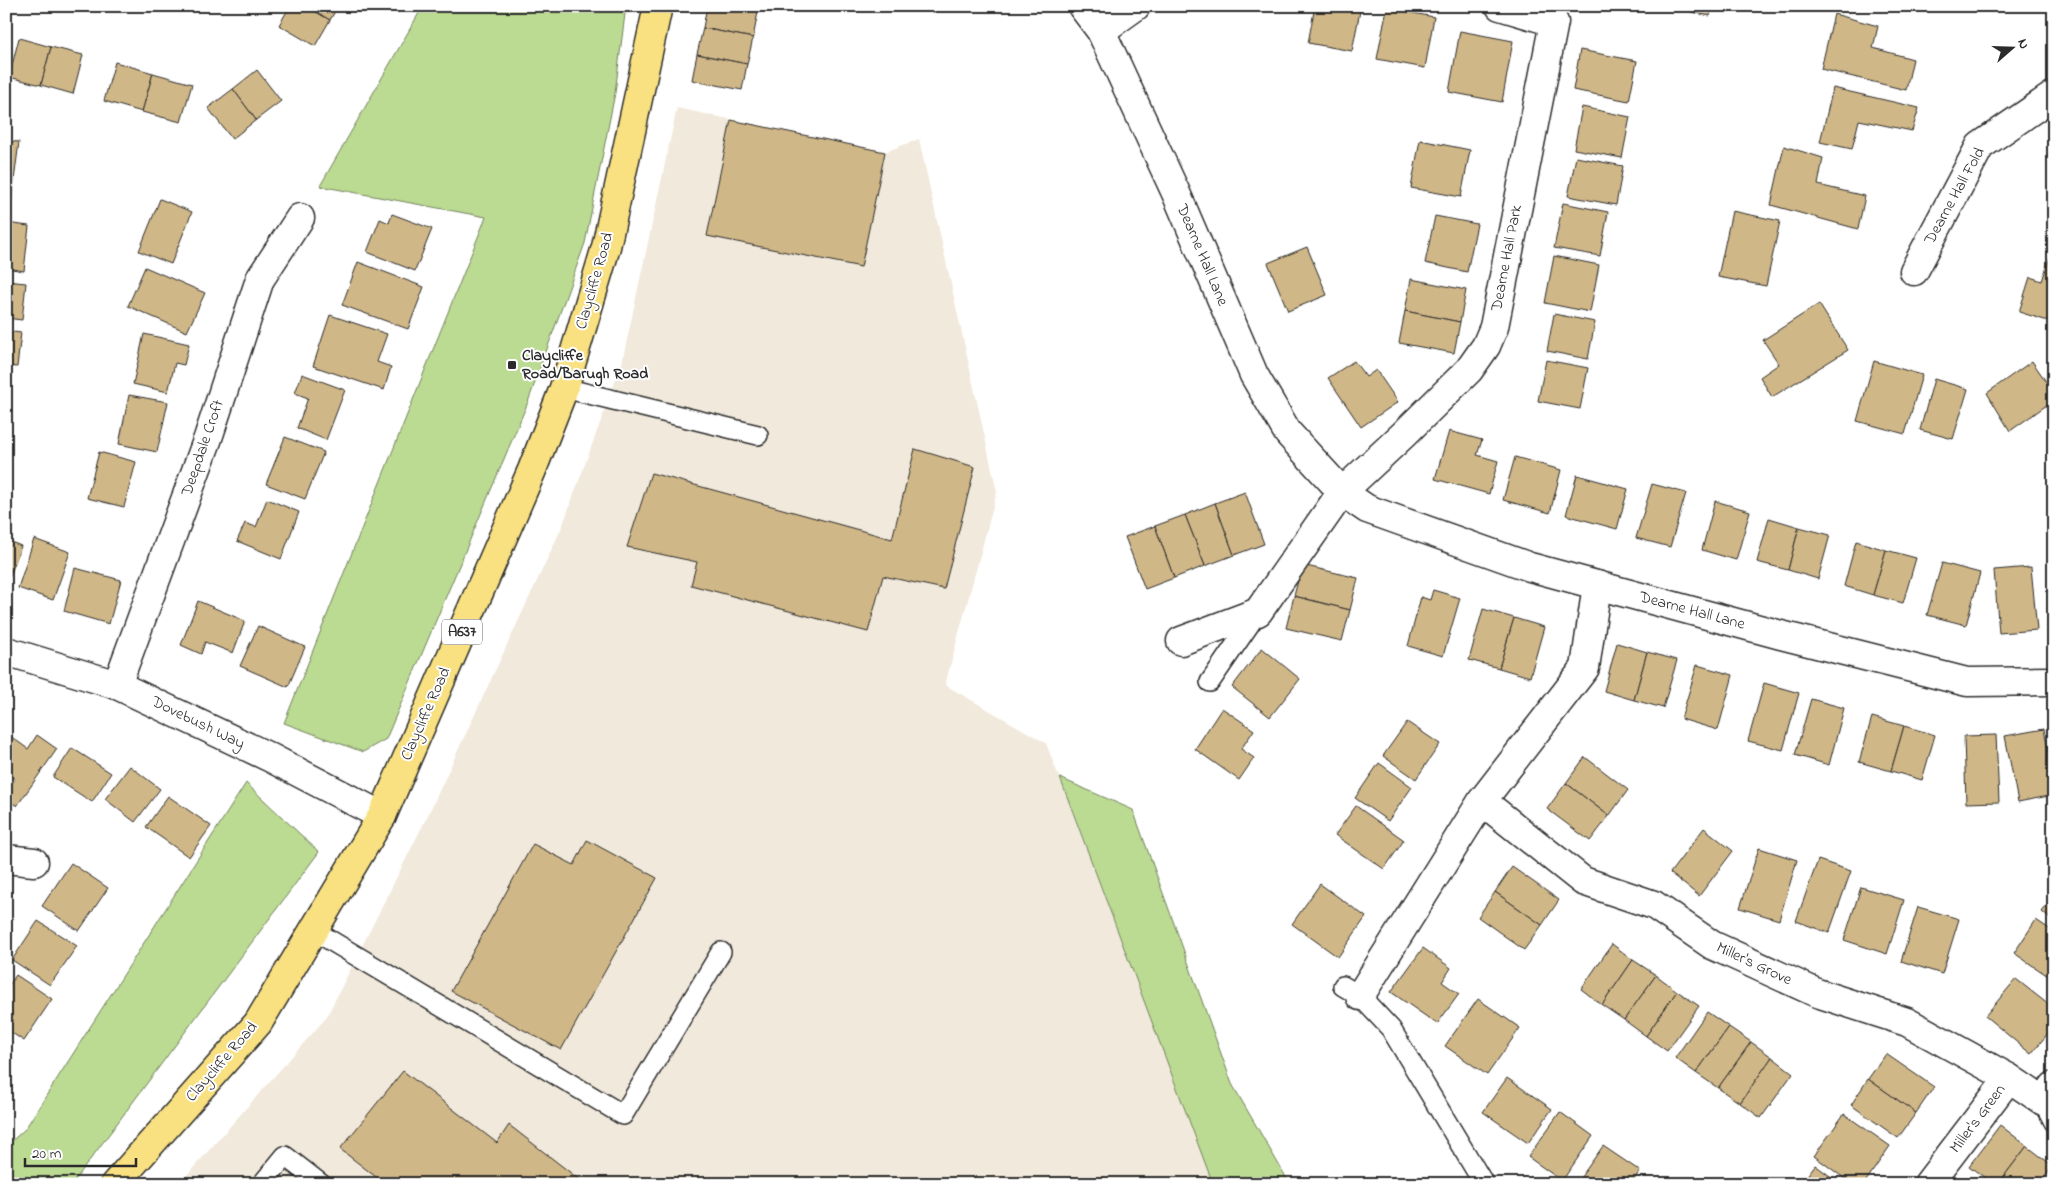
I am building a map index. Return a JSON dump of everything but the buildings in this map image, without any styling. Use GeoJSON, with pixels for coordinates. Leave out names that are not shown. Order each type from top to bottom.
{"type":"FeatureCollection","features":[{"type":"Feature","properties":{"kind":"highway","name":"Claycliffe Road"},"geometry":{"type":"LineString","coordinates":[[115,1184],[258,1023],[382,816],[532,470],[564,388],[606,247],[658,6]]}},
{"type":"Feature","properties":{"kind":"street","name":"Dearne Hall Lane"},"geometry":{"type":"LineString","coordinates":[[1082,6],[1101,32],[1176,193],[1254,375],[1288,433],[1342,492],[1367,509],[1462,544],[1530,567],[1597,585],[1967,682],[2054,681]]}},
{"type":"Feature","properties":{"kind":"street"},"geometry":{"type":"LineString","coordinates":[[1101,32],[1136,6]]}},
{"type":"Feature","properties":{"kind":"street","name":"Dearne Hall Park"},"geometry":{"type":"LineString","coordinates":[[1342,492],[1404,436],[1470,370],[1486,346],[1494,327],[1554,22],[1500,6]]}},
{"type":"Feature","properties":{"kind":"street","name":"Dearne Hall Fold"},"geometry":{"type":"LineString","coordinates":[[1914,271],[1980,146],[2054,95]]}},
{"type":"Feature","properties":{"kind":"street","name":"Deepdale Croft"},"geometry":{"type":"LineString","coordinates":[[117,685],[208,438],[260,279],[300,218]]}},
{"type":"Feature","properties":{"kind":"street"},"geometry":{"type":"LineString","coordinates":[[1181,641],[1258,612],[1342,492]]}},
{"type":"Feature","properties":{"kind":"street"},"geometry":{"type":"LineString","coordinates":[[1352,991],[1482,801],[1585,668],[1597,585]]}},
{"type":"Feature","properties":{"kind":"street","name":"Dovebush Way"},"geometry":{"type":"LineString","coordinates":[[6,651],[117,685],[271,758],[382,816]]}},
{"type":"Feature","properties":{"kind":"street","name":"Miller's Grove"},"geometry":{"type":"LineString","coordinates":[[1482,801],[1583,881],[1654,905],[1712,945],[1817,993],[1907,1022],[2009,1078],[2050,1103]]}},
{"type":"Feature","properties":{"kind":"street"},"geometry":{"type":"LineString","coordinates":[[6,859],[34,862]]}},
{"type":"Feature","properties":{"kind":"street","name":"Miller's Green"},"geometry":{"type":"LineString","coordinates":[[1928,1184],[2009,1078]]}},
{"type":"Feature","properties":{"kind":"lane"},"geometry":{"type":"LineString","coordinates":[[564,388],[758,435]]}},
{"type":"Feature","properties":{"kind":"lane"},"geometry":{"type":"LineString","coordinates":[[1210,682],[1258,612]]}},
{"type":"Feature","properties":{"kind":"lane"},"geometry":{"type":"LineString","coordinates":[[313,930],[623,1115],[721,952]]}},
{"type":"Feature","properties":{"kind":"lane"},"geometry":{"type":"LineString","coordinates":[[1352,991],[1391,1029],[1484,1184]]}},
{"type":"Feature","properties":{"kind":"lane"},"geometry":{"type":"LineString","coordinates":[[262,1184],[285,1156],[321,1184]]}},
{"type":"Feature","properties":{"kind":"shaded area"},"geometry":{"type":"Polygon","coordinates":[[[677,108],[885,152],[919,139],[997,492],[945,685],[1046,743],[1213,1184],[179,1184],[326,1018],[427,817],[562,527],[622,363],[677,108]]]}},
{"type":"Feature","properties":{"kind":"green space"},"geometry":{"type":"Polygon","coordinates":[[[423,6],[626,6],[615,93],[585,243],[528,402],[386,739],[363,752],[284,723],[486,217],[320,186],[423,6]]]}},
{"type":"Feature","properties":{"kind":"green space"},"geometry":{"type":"Polygon","coordinates":[[[1060,778],[1133,810],[1232,1084],[1290,1184],[1213,1184],[1060,778]]]}},
{"type":"Feature","properties":{"kind":"green space"},"geometry":{"type":"Polygon","coordinates":[[[246,783],[319,852],[72,1184],[6,1184],[6,1146],[25,1129],[246,783]]]}},
{"type":"Feature","properties":{"kind":"place","name":"Claycliffe Road/Barugh Road"},"geometry":{"type":"Point","coordinates":[512,365]}}]}
